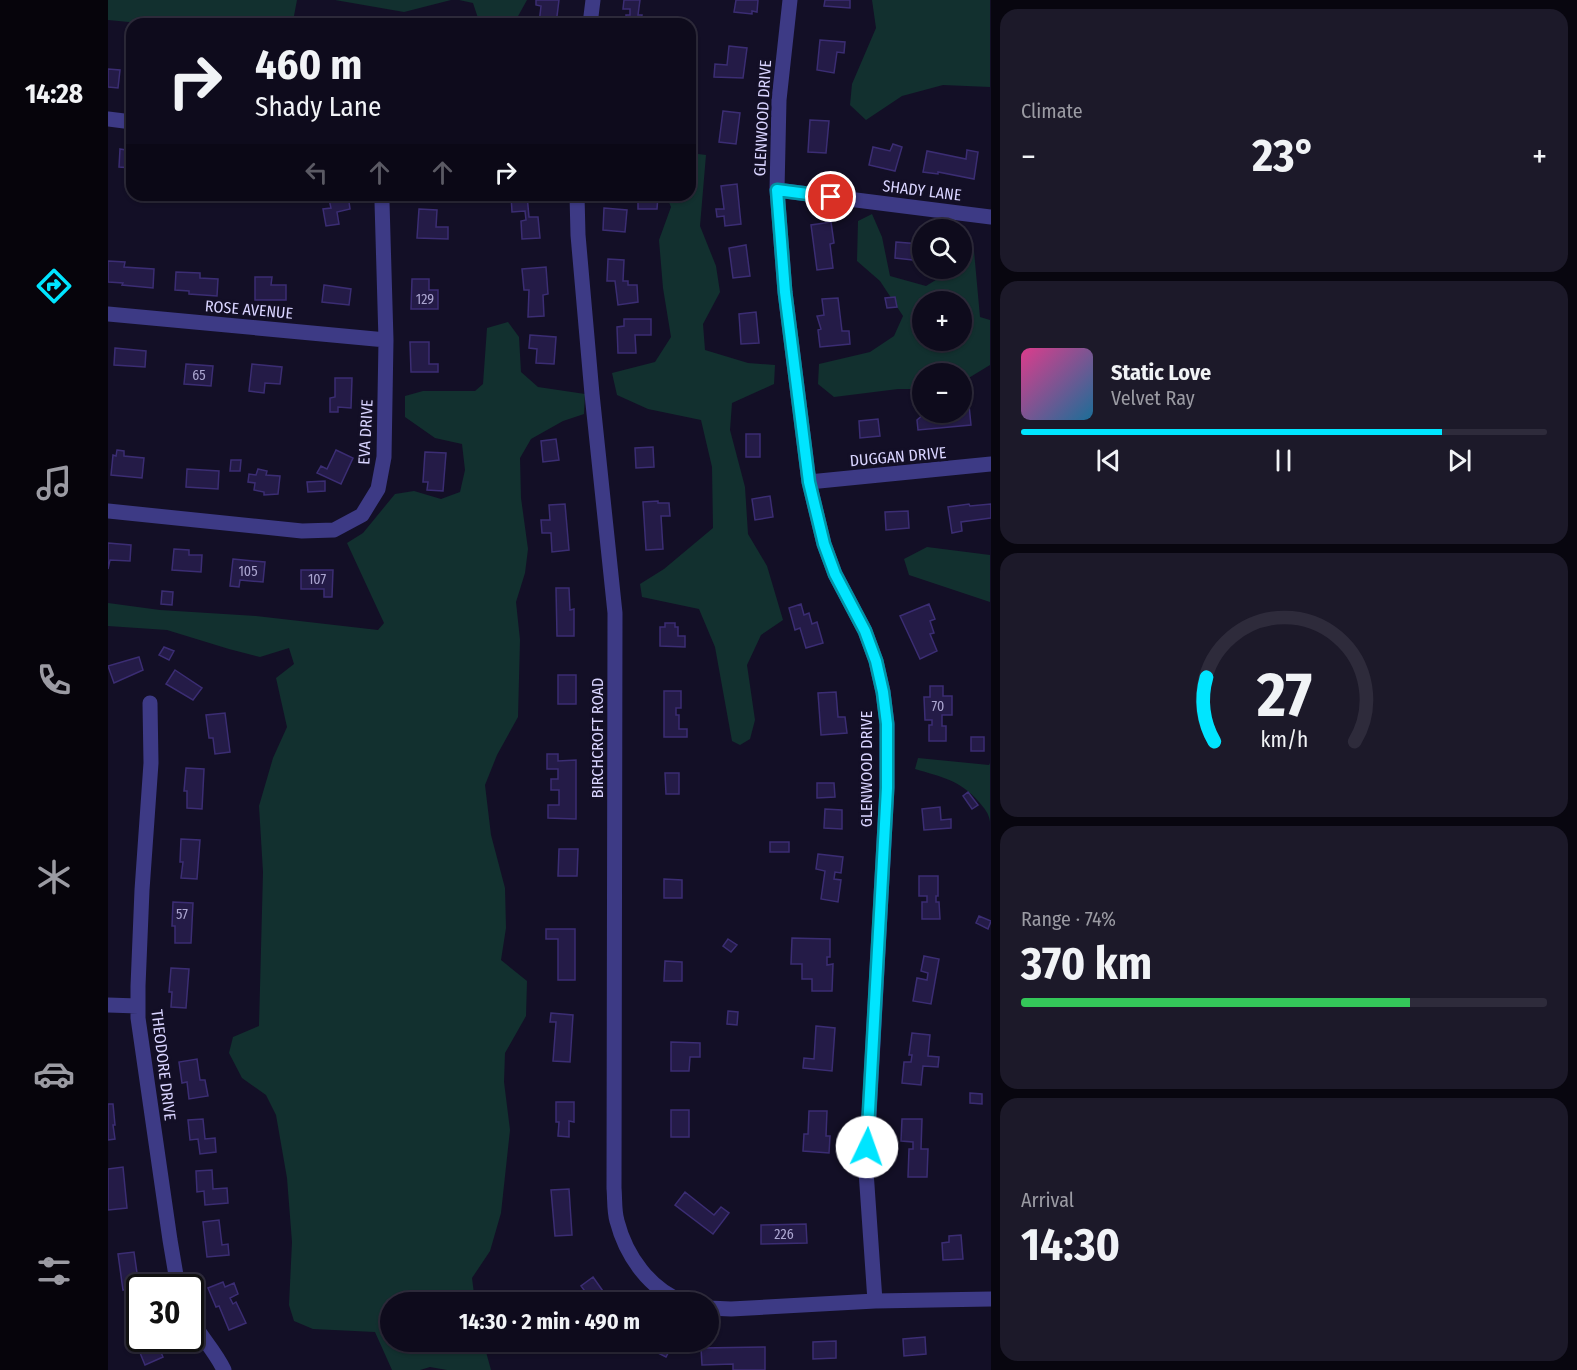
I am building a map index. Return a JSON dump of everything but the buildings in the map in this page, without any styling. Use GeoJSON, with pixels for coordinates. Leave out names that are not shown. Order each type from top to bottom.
{"type":"FeatureCollection","features":[{"type":"Feature","properties":{"kind":"street"},"geometry":{"type":"LineString","coordinates":[[591,18],[593,0]]}},
{"type":"Feature","properties":{"kind":"street","name":"GLENWOOD DRIVE"},"geometry":{"type":"LineString","coordinates":[[790,0],[778,100],[777,190],[785,292],[809,482],[824,544],[835,574],[865,631],[876,661],[887,724],[887,788],[866,1171],[875,1301]]}},
{"type":"Feature","properties":{"kind":"street"},"geometry":{"type":"LineString","coordinates":[[108,119],[126,121]]}},
{"type":"Feature","properties":{"kind":"street","name":"SHADY LANE"},"geometry":{"type":"LineString","coordinates":[[777,190],[990,217]]}},
{"type":"Feature","properties":{"kind":"street","name":"EVA DRIVE"},"geometry":{"type":"LineString","coordinates":[[108,511],[302,531],[334,530],[362,515],[378,489],[384,457],[386,340],[382,201]]}},
{"type":"Feature","properties":{"kind":"street","name":"BIRCHCROFT ROAD"},"geometry":{"type":"LineString","coordinates":[[577,201],[587,337],[615,612],[614,1188],[616,1220],[628,1250],[646,1276],[664,1292]]}},
{"type":"Feature","properties":{"kind":"street","name":"ROSE AVENUE"},"geometry":{"type":"LineString","coordinates":[[108,314],[386,340]]}},
{"type":"Feature","properties":{"kind":"street","name":"DUGGAN DRIVE"},"geometry":{"type":"LineString","coordinates":[[809,482],[990,464]]}},
{"type":"Feature","properties":{"kind":"street","name":"THEODORE DRIVE"},"geometry":{"type":"LineString","coordinates":[[150,703],[152,763],[142,890],[138,1006],[176,1274]]}},
{"type":"Feature","properties":{"kind":"street"},"geometry":{"type":"LineString","coordinates":[[108,1005],[138,1006]]}},
{"type":"Feature","properties":{"kind":"street"},"geometry":{"type":"LineString","coordinates":[[719,1308],[875,1301],[990,1299]]}},
{"type":"Feature","properties":{"kind":"street"},"geometry":{"type":"LineString","coordinates":[[204,1339],[217,1355],[224,1370]]}},
{"type":"Feature","properties":{"kind":"green space"},"geometry":{"type":"Polygon","coordinates":[[[108,0],[297,0],[294,18],[126,18],[126,22],[108,20],[108,0]]]}},
{"type":"Feature","properties":{"kind":"green space"},"geometry":{"type":"Polygon","coordinates":[[[335,0],[451,0],[404,12],[335,0]]]}},
{"type":"Feature","properties":{"kind":"green space"},"geometry":{"type":"Polygon","coordinates":[[[459,0],[527,0],[517,18],[478,18],[473,3],[459,0]]]}},
{"type":"Feature","properties":{"kind":"green space"},"geometry":{"type":"Polygon","coordinates":[[[872,0],[990,0],[990,87],[943,85],[902,96],[866,120],[850,105],[852,84],[876,28],[872,0]]]}},
{"type":"Feature","properties":{"kind":"green space"},"geometry":{"type":"Polygon","coordinates":[[[696,154],[706,155],[700,226],[716,266],[720,292],[703,324],[705,350],[748,363],[775,365],[774,384],[732,403],[730,430],[745,487],[748,534],[767,566],[783,620],[761,635],[747,665],[755,720],[750,739],[740,745],[732,741],[715,647],[699,609],[642,597],[640,584],[664,569],[713,528],[712,467],[701,420],[648,409],[617,395],[612,373],[655,362],[671,337],[663,288],[659,240],[671,207],[668,201],[696,201],[696,154]]]}},
{"type":"Feature","properties":{"kind":"green space"},"geometry":{"type":"Polygon","coordinates":[[[872,214],[882,237],[890,276],[926,286],[937,279],[972,279],[972,250],[974,251],[980,317],[990,320],[990,365],[972,376],[972,363],[912,363],[912,389],[834,397],[818,384],[819,364],[870,352],[894,336],[903,316],[880,281],[857,261],[858,221],[872,214]]]}},
{"type":"Feature","properties":{"kind":"green space"},"geometry":{"type":"Polygon","coordinates":[[[508,322],[519,337],[521,372],[538,387],[585,394],[584,414],[563,421],[531,439],[520,458],[521,498],[528,549],[525,573],[516,602],[520,640],[518,717],[497,755],[485,785],[491,835],[505,888],[506,928],[501,960],[527,981],[526,1016],[505,1053],[504,1082],[510,1130],[501,1213],[490,1251],[472,1278],[474,1292],[380,1292],[380,1343],[375,1332],[313,1329],[294,1321],[289,1305],[292,1242],[287,1178],[276,1115],[266,1095],[242,1078],[229,1053],[233,1037],[259,1026],[263,872],[259,806],[273,758],[287,727],[276,678],[294,664],[289,648],[260,657],[167,630],[108,626],[108,603],[378,630],[384,623],[347,543],[363,533],[395,494],[414,491],[441,499],[460,492],[465,470],[462,444],[435,438],[405,417],[405,396],[423,391],[475,391],[483,384],[487,328],[508,322]]]}},
{"type":"Feature","properties":{"kind":"green space"},"geometry":{"type":"Polygon","coordinates":[[[927,547],[990,555],[990,602],[909,575],[904,559],[927,547]]]}},
{"type":"Feature","properties":{"kind":"green space"},"geometry":{"type":"Polygon","coordinates":[[[918,758],[989,765],[990,763],[990,822],[984,809],[958,784],[915,769],[918,758]]]}},
{"type":"Feature","properties":{"kind":"green space"},"geometry":{"type":"Polygon","coordinates":[[[384,1352],[486,1352],[491,1370],[447,1370],[430,1367],[420,1370],[392,1370],[384,1352]]]}},
{"type":"Feature","properties":{"kind":"route"},"geometry":{"type":"LineString","coordinates":[[831,197],[777,190],[785,292],[809,482],[824,544],[835,574],[865,631],[876,661],[887,724],[887,788],[867,1147]]}}]}
